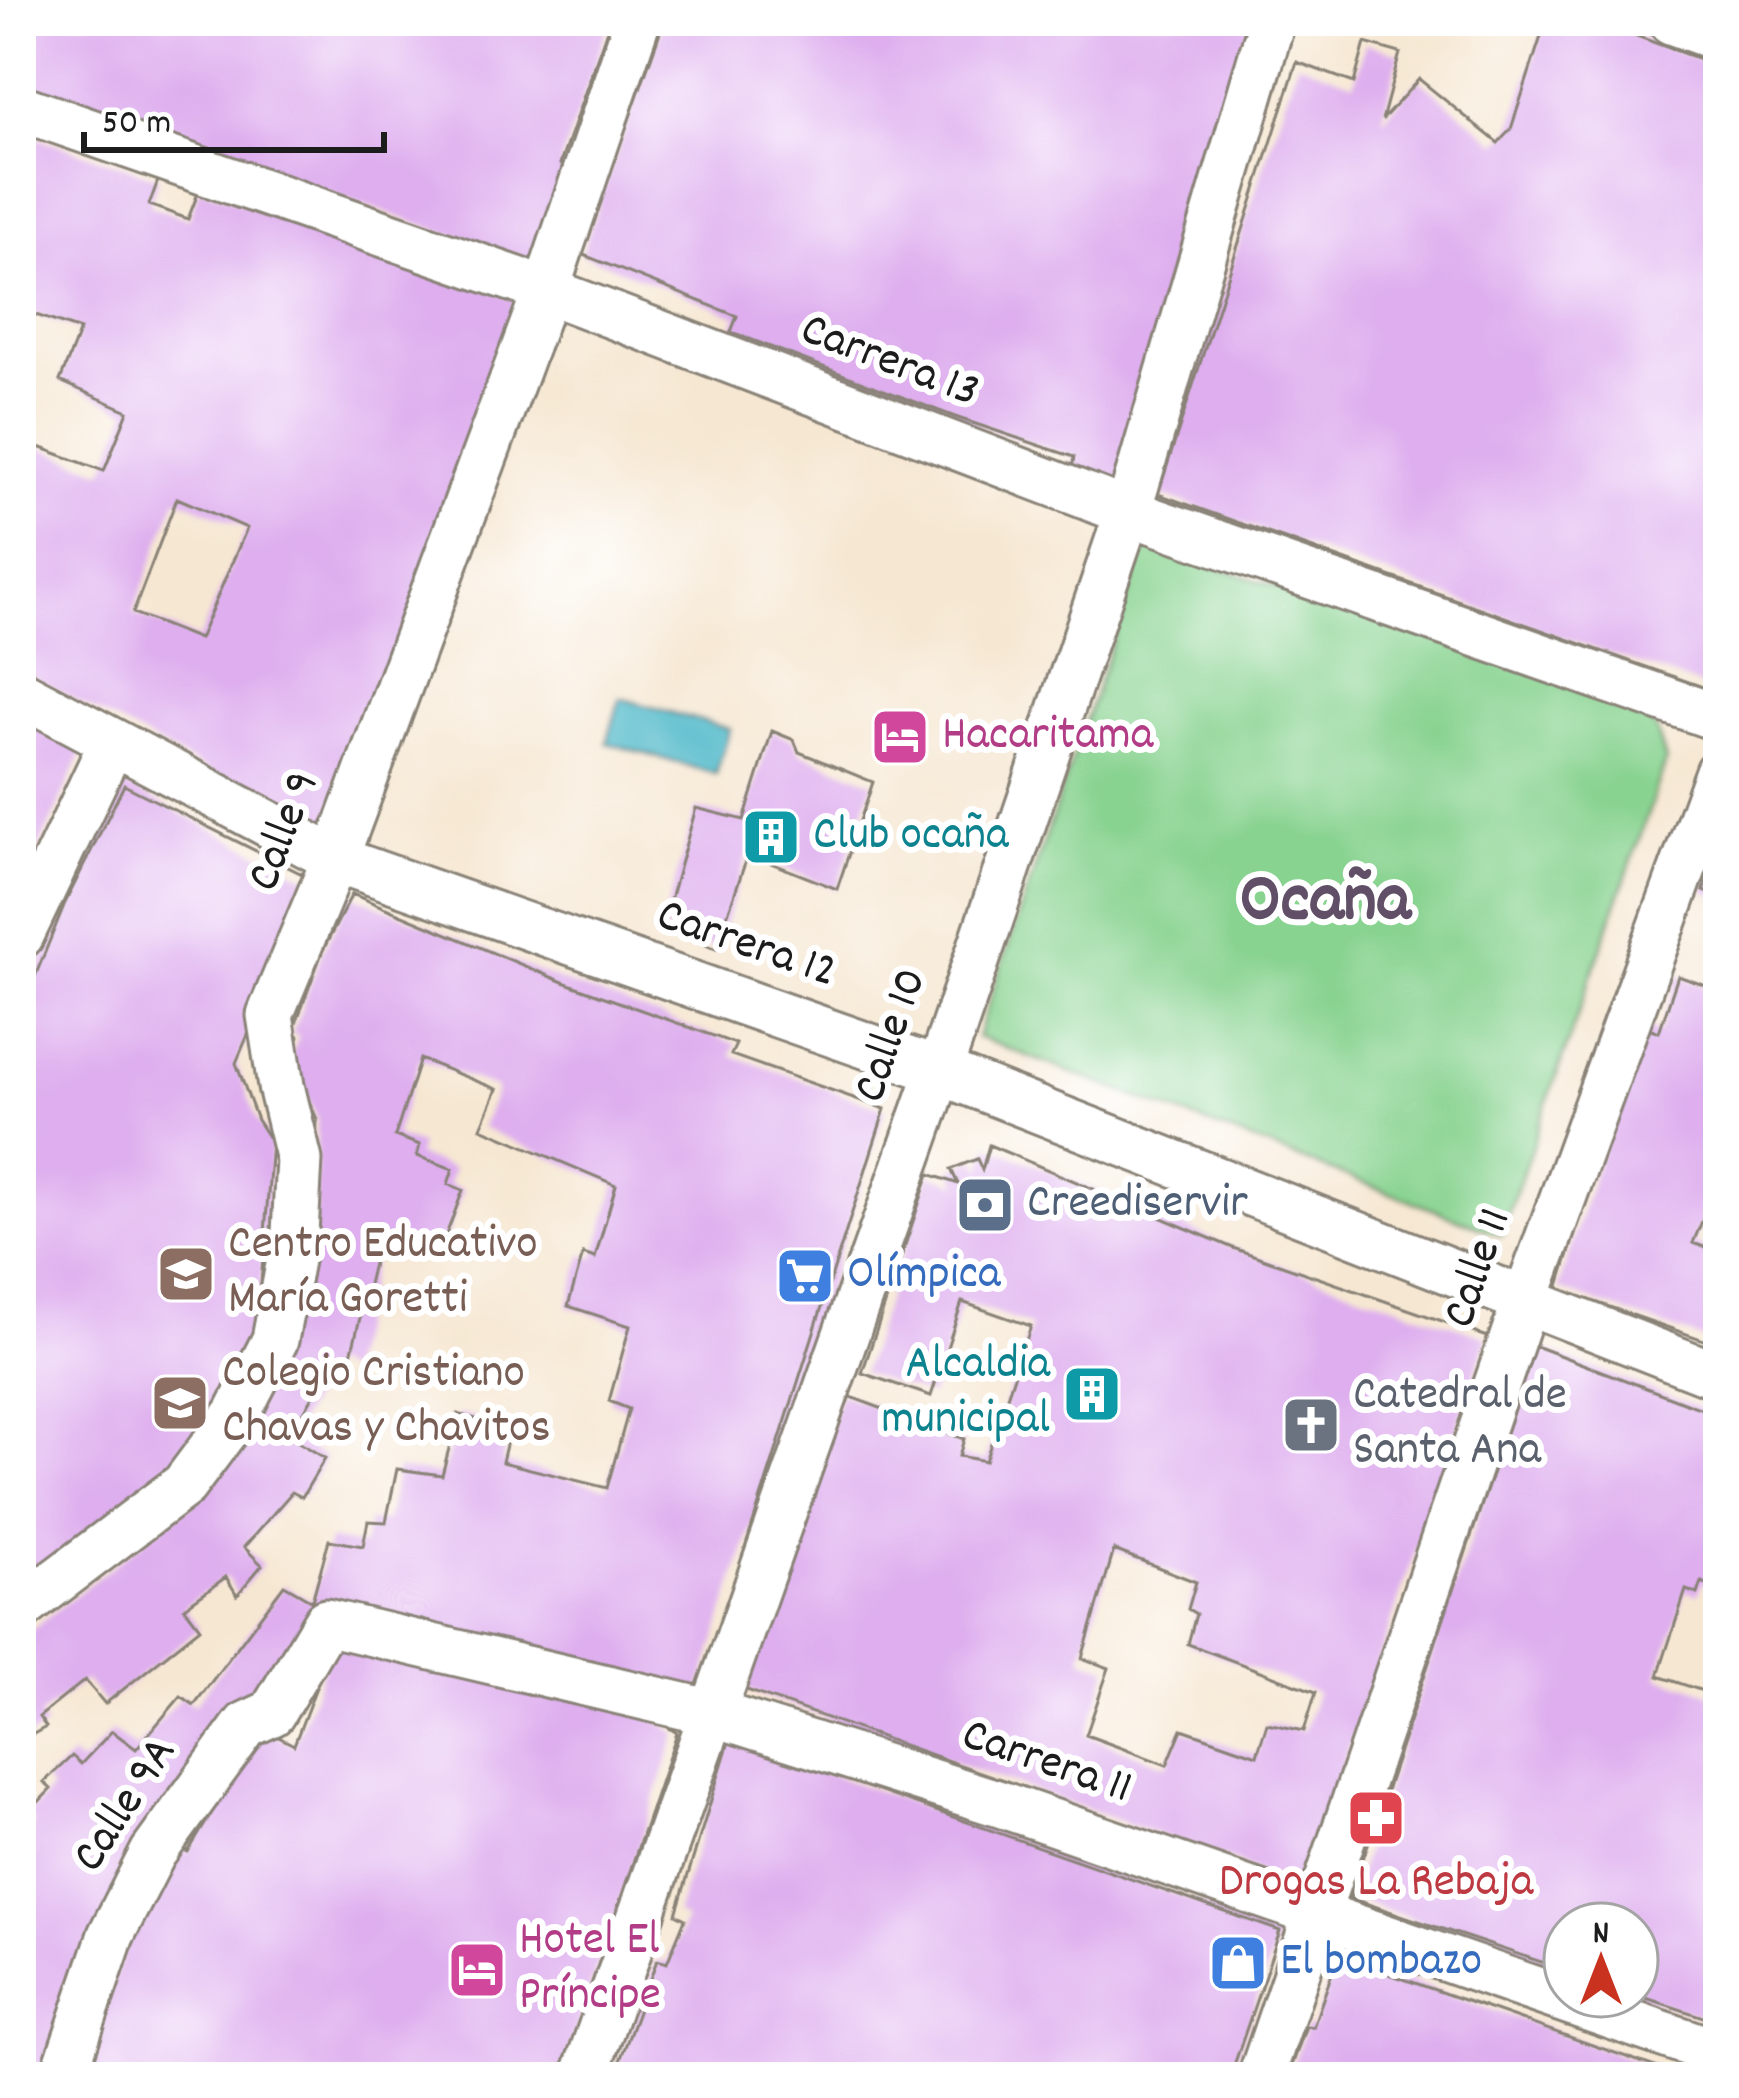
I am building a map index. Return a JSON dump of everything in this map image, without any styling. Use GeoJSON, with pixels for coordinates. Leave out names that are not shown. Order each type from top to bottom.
{"type":"FeatureCollection","features":[{"type":"Feature","properties":{"kind":"street","name":"Calle 9"},"geometry":{"type":"LineString","coordinates":[[21,1609],[184,1485],[237,1414],[275,1340],[295,1233],[299,1160],[281,1086],[271,1015],[335,859],[546,290],[637,21]]}},
{"type":"Feature","properties":{"kind":"street","name":"Calle 10"},"geometry":{"type":"LineString","coordinates":[[584,2077],[938,1071],[1128,512],[1272,21]]}},
{"type":"Feature","properties":{"kind":"street"},"geometry":{"type":"LineString","coordinates":[[1671,21],[1718,38]]}},
{"type":"Feature","properties":{"kind":"street","name":"Carrera 13"},"geometry":{"type":"LineString","coordinates":[[21,108],[546,290],[1128,512],[1718,718]]}},
{"type":"Feature","properties":{"kind":"street","name":"Carrera 12"},"geometry":{"type":"LineString","coordinates":[[21,693],[335,859],[938,1071],[1718,1376]]}},
{"type":"Feature","properties":{"kind":"street"},"geometry":{"type":"LineString","coordinates":[[21,935],[112,743]]}},
{"type":"Feature","properties":{"kind":"street","name":"Calle 11"},"geometry":{"type":"LineString","coordinates":[[1261,2077],[1525,1303],[1718,772]]}},
{"type":"Feature","properties":{"kind":"street","name":"Carrera 11"},"geometry":{"type":"LineString","coordinates":[[326,1622],[713,1713],[1000,1804],[1718,2053]]}},
{"type":"Feature","properties":{"kind":"street","name":"Calle 9A"},"geometry":{"type":"LineString","coordinates":[[63,2077],[111,1934],[153,1853],[246,1725],[272,1713],[326,1622]]}},
{"type":"Feature","properties":{"kind":"green space"},"geometry":{"type":"Polygon","coordinates":[[[1146,544],[1628,701],[1657,730],[1666,762],[1501,1235],[977,1037],[1146,544]]]}},
{"type":"Feature","properties":{"kind":"water"},"geometry":{"type":"Polygon","coordinates":[[[620,698],[730,729],[716,774],[607,743],[620,698]]]}},
{"type":"Feature","properties":{"kind":"building"},"geometry":{"type":"Polygon","coordinates":[[[21,21],[275,21],[310,33],[315,21],[610,21],[560,164],[568,166],[535,263],[21,90],[21,21]]]}},
{"type":"Feature","properties":{"kind":"building"},"geometry":{"type":"Polygon","coordinates":[[[664,21],[1251,21],[1137,400],[1145,405],[1121,485],[1072,469],[1074,457],[731,332],[737,316],[581,254],[664,21]]]}},
{"type":"Feature","properties":{"kind":"building"},"geometry":{"type":"Polygon","coordinates":[[[1546,21],[1596,21],[1718,66],[1718,677],[1714,691],[1158,494],[1297,62],[1354,83],[1365,43],[1400,53],[1382,120],[1419,79],[1498,143],[1511,129],[1546,21]]]}},
{"type":"Feature","properties":{"kind":"building"},"geometry":{"type":"Polygon","coordinates":[[[21,132],[159,178],[149,205],[188,219],[200,188],[517,300],[456,498],[334,839],[21,671],[21,383],[36,388],[23,441],[104,471],[128,411],[60,381],[80,330],[21,310],[21,132]],[[177,498],[133,613],[199,639],[247,528],[177,498]]]}},
{"type":"Feature","properties":{"kind":"building"},"geometry":{"type":"Polygon","coordinates":[[[21,717],[83,751],[21,888],[21,717]]]}},
{"type":"Feature","properties":{"kind":"building","name":"Club ocaña"},"geometry":{"type":"Polygon","coordinates":[[[772,731],[794,740],[799,752],[873,782],[837,889],[748,854],[716,949],[662,928],[696,808],[744,820],[772,731]]]}},
{"type":"Feature","properties":{"kind":"building"},"geometry":{"type":"Polygon","coordinates":[[[124,785],[314,880],[236,1063],[257,1120],[272,1143],[255,1360],[232,1409],[156,1482],[21,1590],[21,1011],[65,903],[124,785]]]}},
{"type":"Feature","properties":{"kind":"building"},"geometry":{"type":"Polygon","coordinates":[[[1718,848],[1718,896],[1704,891],[1718,848]]]}},
{"type":"Feature","properties":{"kind":"building"},"geometry":{"type":"Polygon","coordinates":[[[352,894],[563,982],[736,1044],[731,1055],[885,1109],[698,1696],[321,1612],[240,1724],[52,2077],[21,2077],[21,1923],[29,1905],[21,1887],[21,1843],[34,1824],[27,1814],[51,1789],[44,1782],[72,1756],[81,1764],[112,1731],[136,1749],[181,1696],[194,1705],[284,1585],[312,1601],[329,1540],[363,1546],[368,1521],[386,1522],[397,1469],[442,1475],[458,1414],[510,1428],[502,1462],[607,1488],[629,1409],[609,1401],[630,1326],[568,1306],[583,1254],[595,1258],[616,1185],[481,1128],[497,1089],[420,1059],[395,1136],[420,1145],[417,1156],[453,1169],[448,1184],[463,1190],[440,1251],[376,1251],[347,1372],[331,1364],[290,1437],[325,1458],[302,1497],[292,1492],[244,1547],[262,1565],[237,1595],[226,1577],[184,1607],[200,1628],[105,1704],[85,1680],[39,1717],[46,1727],[21,1741],[21,1638],[207,1491],[315,1211],[317,1119],[290,1058],[299,1036],[292,1034],[322,952],[352,894]]]}},
{"type":"Feature","properties":{"kind":"building"},"geometry":{"type":"Polygon","coordinates":[[[1678,976],[1718,990],[1718,1213],[1707,1209],[1693,1243],[1718,1252],[1718,1345],[1558,1289],[1646,1027],[1659,1032],[1678,976]]]}},
{"type":"Feature","properties":{"kind":"building"},"geometry":{"type":"Polygon","coordinates":[[[989,1145],[1233,1248],[1488,1337],[1299,1895],[1236,1862],[744,1689],[840,1393],[964,1439],[959,1456],[985,1461],[1031,1326],[962,1302],[931,1396],[862,1373],[929,1174],[958,1184],[951,1169],[977,1159],[982,1170],[989,1145]],[[1114,1550],[1082,1658],[1109,1668],[1086,1735],[1167,1765],[1182,1729],[1257,1755],[1267,1723],[1304,1731],[1316,1692],[1188,1644],[1196,1614],[1188,1609],[1196,1582],[1114,1550]]]}},
{"type":"Feature","properties":{"kind":"building"},"geometry":{"type":"Polygon","coordinates":[[[1535,1346],[1718,1415],[1718,1577],[1713,1575],[1709,1585],[1702,1582],[1698,1594],[1686,1590],[1658,1676],[1718,1696],[1718,2022],[1661,2003],[1661,1900],[1541,1900],[1541,1962],[1350,1898],[1535,1346]]]}},
{"type":"Feature","properties":{"kind":"building"},"geometry":{"type":"Polygon","coordinates":[[[334,1640],[649,1715],[677,1733],[560,2077],[81,2077],[124,1948],[149,1902],[153,1905],[180,1849],[188,1852],[263,1729],[294,1745],[334,1640]]]}},
{"type":"Feature","properties":{"kind":"building"},"geometry":{"type":"Polygon","coordinates":[[[731,1735],[792,1761],[1280,1931],[1230,2077],[614,2077],[657,1960],[667,1963],[685,1919],[676,1914],[731,1735]]]}},
{"type":"Feature","properties":{"kind":"building"},"geometry":{"type":"Polygon","coordinates":[[[1338,1956],[1681,2077],[1288,2077],[1306,2026],[1313,2027],[1338,1956]]]}},
{"type":"Feature","properties":{"kind":"place","name":"Hacaritama"},"geometry":{"type":"Point","coordinates":[900,737]}},
{"type":"Feature","properties":{"kind":"place","name":"Club ocaña"},"geometry":{"type":"Point","coordinates":[771,837]}},
{"type":"Feature","properties":{"kind":"place","name":"Creediservir"},"geometry":{"type":"Point","coordinates":[985,1205]}},
{"type":"Feature","properties":{"kind":"place","name":"Centro Educativo María Goretti"},"geometry":{"type":"Point","coordinates":[186,1274]}},
{"type":"Feature","properties":{"kind":"place","name":"Olímpica"},"geometry":{"type":"Point","coordinates":[805,1276]}},
{"type":"Feature","properties":{"kind":"place","name":"Alcaldia municipal"},"geometry":{"type":"Point","coordinates":[1092,1394]}},
{"type":"Feature","properties":{"kind":"place","name":"Colegio Cristiano Chavas y Chavitos"},"geometry":{"type":"Point","coordinates":[180,1403]}},
{"type":"Feature","properties":{"kind":"place","name":"Catedral de Santa Ana"},"geometry":{"type":"Point","coordinates":[1311,1425]}},
{"type":"Feature","properties":{"kind":"place","name":"Drogas La Rebaja"},"geometry":{"type":"Point","coordinates":[1376,1818]}},
{"type":"Feature","properties":{"kind":"place","name":"El bombazo"},"geometry":{"type":"Point","coordinates":[1238,1963]}},
{"type":"Feature","properties":{"kind":"place","name":"Hotel El Príncipe"},"geometry":{"type":"Point","coordinates":[477,1970]}},
{"type":"Feature","properties":{"kind":"district","name":"Ocaña"},"geometry":{"type":"Point","coordinates":[1325,903]}}]}
